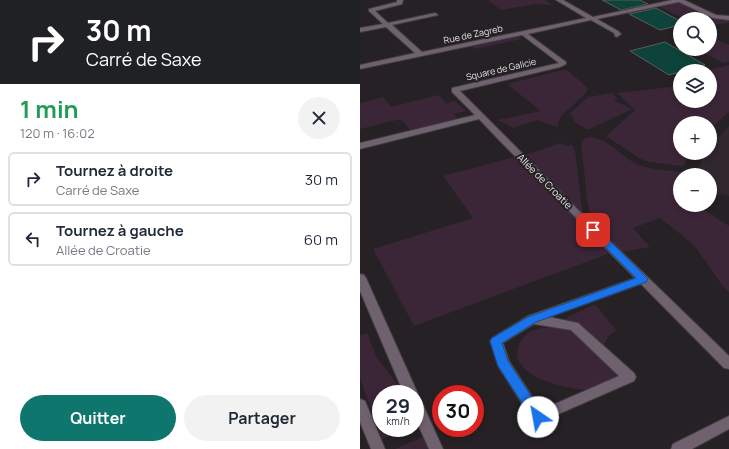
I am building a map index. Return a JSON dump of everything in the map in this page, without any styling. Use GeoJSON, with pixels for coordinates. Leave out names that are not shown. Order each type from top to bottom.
{"type":"FeatureCollection","features":[{"type":"Feature","properties":{"kind":"street"},"geometry":{"type":"LineString","coordinates":[[400,0],[400,3],[396,5],[372,10],[420,54]]}},
{"type":"Feature","properties":{"kind":"street"},"geometry":{"type":"LineString","coordinates":[[559,0],[590,19]]}},
{"type":"Feature","properties":{"kind":"street"},"geometry":{"type":"LineString","coordinates":[[681,0],[715,17],[729,18]]}},
{"type":"Feature","properties":{"kind":"street","name":"Rue de Zagreb"},"geometry":{"type":"LineString","coordinates":[[360,67],[681,0]]}},
{"type":"Feature","properties":{"kind":"street"},"geometry":{"type":"LineString","coordinates":[[360,30],[436,15]]}},
{"type":"Feature","properties":{"kind":"street","name":"Square de Galicie"},"geometry":{"type":"LineString","coordinates":[[480,116],[455,90],[558,66],[564,63],[523,33]]}},
{"type":"Feature","properties":{"kind":"street"},"geometry":{"type":"LineString","coordinates":[[360,146],[480,116]]}},
{"type":"Feature","properties":{"kind":"street","name":"Allée de Croatie"},"geometry":{"type":"LineString","coordinates":[[480,116],[729,364]]}},
{"type":"Feature","properties":{"kind":"street"},"geometry":{"type":"LineString","coordinates":[[360,278],[407,385]]}},
{"type":"Feature","properties":{"kind":"street"},"geometry":{"type":"LineString","coordinates":[[532,319],[574,326],[629,377],[538,417],[503,362],[496,341],[532,319],[643,279]]}},
{"type":"Feature","properties":{"kind":"street"},"geometry":{"type":"LineString","coordinates":[[360,405],[378,449]]}},
{"type":"Feature","properties":{"kind":"street"},"geometry":{"type":"LineString","coordinates":[[424,422],[436,449]]}},
{"type":"Feature","properties":{"kind":"street"},"geometry":{"type":"LineString","coordinates":[[678,449],[729,422]]}},
{"type":"Feature","properties":{"kind":"shaded area"},"geometry":{"type":"Polygon","coordinates":[[[488,0],[545,0],[553,5],[536,4],[501,10],[488,0]]]}},
{"type":"Feature","properties":{"kind":"shaded area"},"geometry":{"type":"Polygon","coordinates":[[[677,2],[684,3],[703,12],[673,12],[673,13],[660,7],[677,2]]]}},
{"type":"Feature","properties":{"kind":"shaded area"},"geometry":{"type":"Polygon","coordinates":[[[717,19],[728,20],[729,23],[717,24],[717,19]]]}},
{"type":"Feature","properties":{"kind":"shaded area"},"geometry":{"type":"Polygon","coordinates":[[[518,36],[522,39],[475,49],[472,46],[518,36]]]}},
{"type":"Feature","properties":{"kind":"shaded area"},"geometry":{"type":"Polygon","coordinates":[[[717,39],[729,45],[729,62],[723,63],[710,56],[717,56],[717,39]]]}},
{"type":"Feature","properties":{"kind":"shaded area"},"geometry":{"type":"Polygon","coordinates":[[[729,65],[729,112],[717,123],[717,116],[673,116],[673,160],[686,160],[685,164],[681,166],[649,162],[639,158],[606,136],[635,110],[617,93],[673,87],[673,108],[717,108],[717,68],[729,65]]]}},
{"type":"Feature","properties":{"kind":"shaded area"},"geometry":{"type":"Polygon","coordinates":[[[567,70],[588,88],[586,93],[561,116],[557,127],[537,120],[514,128],[498,120],[541,111],[507,84],[567,70]]]}},
{"type":"Feature","properties":{"kind":"shaded area"},"geometry":{"type":"Polygon","coordinates":[[[612,93],[618,99],[613,100],[632,109],[590,129],[586,129],[575,122],[570,113],[588,97],[612,93]]]}},
{"type":"Feature","properties":{"kind":"shaded area"},"geometry":{"type":"Polygon","coordinates":[[[438,95],[446,103],[455,101],[466,111],[454,114],[458,119],[411,131],[401,119],[360,129],[360,103],[383,97],[391,107],[438,95]]]}},
{"type":"Feature","properties":{"kind":"shaded area"},"geometry":{"type":"Polygon","coordinates":[[[729,126],[729,196],[717,194],[717,168],[699,168],[702,160],[717,160],[717,139],[729,126]]]}},
{"type":"Feature","properties":{"kind":"shaded area"},"geometry":{"type":"Polygon","coordinates":[[[585,138],[596,138],[603,141],[629,160],[640,165],[673,171],[673,212],[708,212],[729,226],[729,292],[722,285],[694,245],[660,218],[633,228],[650,247],[621,252],[590,215],[581,143],[585,138]]]}},
{"type":"Feature","properties":{"kind":"shaded area"},"geometry":{"type":"Polygon","coordinates":[[[560,143],[567,146],[572,145],[575,150],[582,210],[608,254],[414,326],[373,249],[473,218],[443,176],[538,151],[560,143]]]}},
{"type":"Feature","properties":{"kind":"shaded area"},"geometry":{"type":"Polygon","coordinates":[[[595,304],[616,330],[608,337],[602,348],[616,370],[615,380],[598,390],[571,388],[540,379],[527,371],[519,362],[517,351],[526,335],[538,329],[556,328],[568,317],[595,304]]]}},
{"type":"Feature","properties":{"kind":"shaded area"},"geometry":{"type":"Polygon","coordinates":[[[367,333],[377,358],[398,385],[372,385],[372,411],[360,378],[360,335],[367,333]]]}},
{"type":"Feature","properties":{"kind":"shaded area"},"geometry":{"type":"Polygon","coordinates":[[[423,437],[428,449],[395,449],[423,437]]]}},
{"type":"Feature","properties":{"kind":"building"},"geometry":{"type":"Polygon","coordinates":[[[602,0],[640,0],[648,4],[621,10],[602,0]]]}},
{"type":"Feature","properties":{"kind":"building"},"geometry":{"type":"Polygon","coordinates":[[[656,8],[673,17],[673,27],[660,30],[629,14],[656,8]]]}},
{"type":"Feature","properties":{"kind":"building"},"geometry":{"type":"Polygon","coordinates":[[[665,42],[673,47],[673,56],[689,56],[703,64],[673,64],[673,74],[669,75],[630,51],[665,42]]]}},
{"type":"Feature","properties":{"kind":"route"},"geometry":{"type":"LineString","coordinates":[[538,417],[503,362],[496,341],[532,319],[643,279],[593,230]]}}]}
